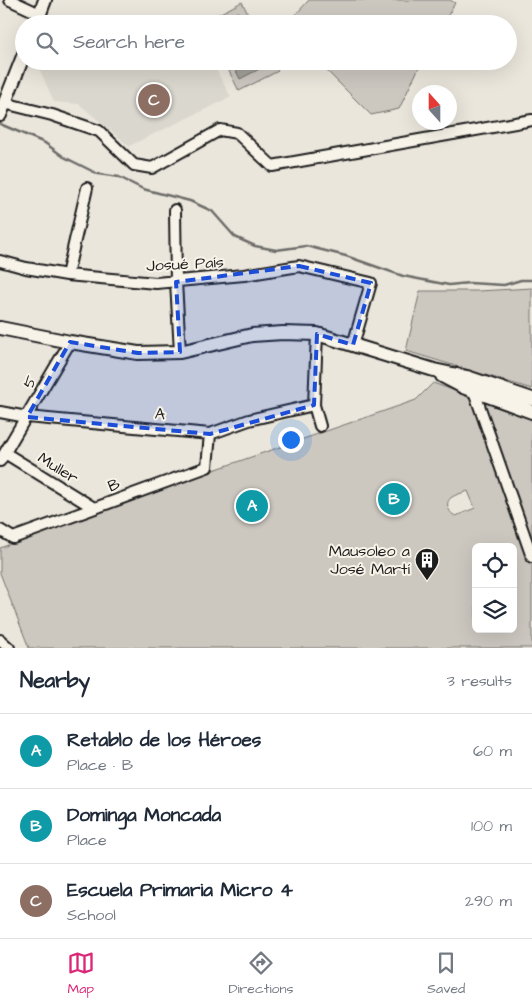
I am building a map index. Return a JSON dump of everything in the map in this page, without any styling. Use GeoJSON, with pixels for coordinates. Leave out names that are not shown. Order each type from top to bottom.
{"type":"FeatureCollection","features":[{"type":"Feature","properties":{"kind":"main road"},"geometry":{"type":"LineString","coordinates":[[39,15],[45,0]]}},
{"type":"Feature","properties":{"kind":"main road"},"geometry":{"type":"LineString","coordinates":[[2,110],[18,70]]}},
{"type":"Feature","properties":{"kind":"main road"},"geometry":{"type":"LineString","coordinates":[[0,328],[138,353],[180,352],[252,335],[283,333],[317,334],[434,370],[532,412]]}},
{"type":"Feature","properties":{"kind":"main road"},"geometry":{"type":"LineString","coordinates":[[468,385],[532,399]]}},
{"type":"Feature","properties":{"kind":"street"},"geometry":{"type":"LineString","coordinates":[[10,0],[32,15]]}},
{"type":"Feature","properties":{"kind":"street"},"geometry":{"type":"LineString","coordinates":[[2,110],[52,115],[99,131],[134,165],[152,168],[220,130],[237,133],[272,166],[532,120]]}},
{"type":"Feature","properties":{"kind":"street"},"geometry":{"type":"LineString","coordinates":[[67,275],[87,188]]}},
{"type":"Feature","properties":{"kind":"street"},"geometry":{"type":"LineString","coordinates":[[175,210],[176,282],[180,352]]}},
{"type":"Feature","properties":{"kind":"street","name":"Josué País"},"geometry":{"type":"LineString","coordinates":[[0,261],[26,268],[67,275],[156,283],[244,275],[299,266],[371,283],[353,345]]}},
{"type":"Feature","properties":{"kind":"street"},"geometry":{"type":"LineString","coordinates":[[317,334],[314,405],[320,426]]}},
{"type":"Feature","properties":{"kind":"street","name":"5"},"geometry":{"type":"LineString","coordinates":[[3,457],[70,342]]}},
{"type":"Feature","properties":{"kind":"street"},"geometry":{"type":"LineString","coordinates":[[468,385],[532,557]]}},
{"type":"Feature","properties":{"kind":"street","name":"A"},"geometry":{"type":"LineString","coordinates":[[0,412],[27,417],[210,434],[249,420],[314,405]]}},
{"type":"Feature","properties":{"kind":"street","name":"B"},"geometry":{"type":"LineString","coordinates":[[0,530],[13,538],[208,467],[210,434]]}},
{"type":"Feature","properties":{"kind":"street","name":"Muller"},"geometry":{"type":"LineString","coordinates":[[3,457],[94,508]]}},
{"type":"Feature","properties":{"kind":"street"},"geometry":{"type":"LineString","coordinates":[[0,640],[9,648]]}},
{"type":"Feature","properties":{"kind":"highlighted area"},"geometry":{"type":"Polygon","coordinates":[[[299,266],[371,283],[353,345],[317,334],[314,405],[210,434],[27,417],[70,342],[138,353],[180,352],[176,282],[299,266]]]}},
{"type":"Feature","properties":{"kind":"shaded area"},"geometry":{"type":"Polygon","coordinates":[[[309,0],[450,0],[455,3],[448,15],[295,15],[309,0]]]}},
{"type":"Feature","properties":{"kind":"shaded area"},"geometry":{"type":"Polygon","coordinates":[[[242,2],[248,15],[217,15],[242,2]]]}},
{"type":"Feature","properties":{"kind":"shaded area"},"geometry":{"type":"Polygon","coordinates":[[[40,70],[216,70],[231,97],[129,146],[79,104],[54,102],[40,70]]]}},
{"type":"Feature","properties":{"kind":"shaded area"},"geometry":{"type":"Polygon","coordinates":[[[228,70],[278,70],[278,71],[239,91],[228,70]]]}},
{"type":"Feature","properties":{"kind":"shaded area"},"geometry":{"type":"Polygon","coordinates":[[[236,70],[257,70],[240,79],[236,70]]]}},
{"type":"Feature","properties":{"kind":"shaded area"},"geometry":{"type":"Polygon","coordinates":[[[326,70],[418,70],[399,109],[371,115],[326,70]]]}},
{"type":"Feature","properties":{"kind":"shaded area"},"geometry":{"type":"Polygon","coordinates":[[[532,288],[532,389],[406,351],[420,291],[478,291],[532,288]]]}},
{"type":"Feature","properties":{"kind":"shaded area"},"geometry":{"type":"Polygon","coordinates":[[[433,383],[532,418],[532,648],[29,648],[0,573],[0,548],[98,510],[416,400],[433,383]],[[468,491],[454,496],[448,503],[450,512],[456,516],[475,508],[468,491]]]}},
{"type":"Feature","properties":{"kind":"waterway"},"geometry":{"type":"LineString","coordinates":[[0,124],[45,143],[64,157],[98,174],[119,177],[143,189],[190,201],[212,211],[235,237],[255,246],[276,250],[306,246],[346,256],[403,276],[449,285],[469,283],[504,285],[521,280],[532,280]]}},
{"type":"Feature","properties":{"kind":"place","name":"Escuela Primaria Micro 4"},"geometry":{"type":"Point","coordinates":[154,100]}},
{"type":"Feature","properties":{"kind":"place","name":"Dominga Moncada"},"geometry":{"type":"Point","coordinates":[394,499]}},
{"type":"Feature","properties":{"kind":"place","name":"Retablo de los Héroes"},"geometry":{"type":"Point","coordinates":[252,506]}},
{"type":"Feature","properties":{"kind":"place","name":"Mausoleo a José Martí"},"geometry":{"type":"Point","coordinates":[427,581]}}]}
